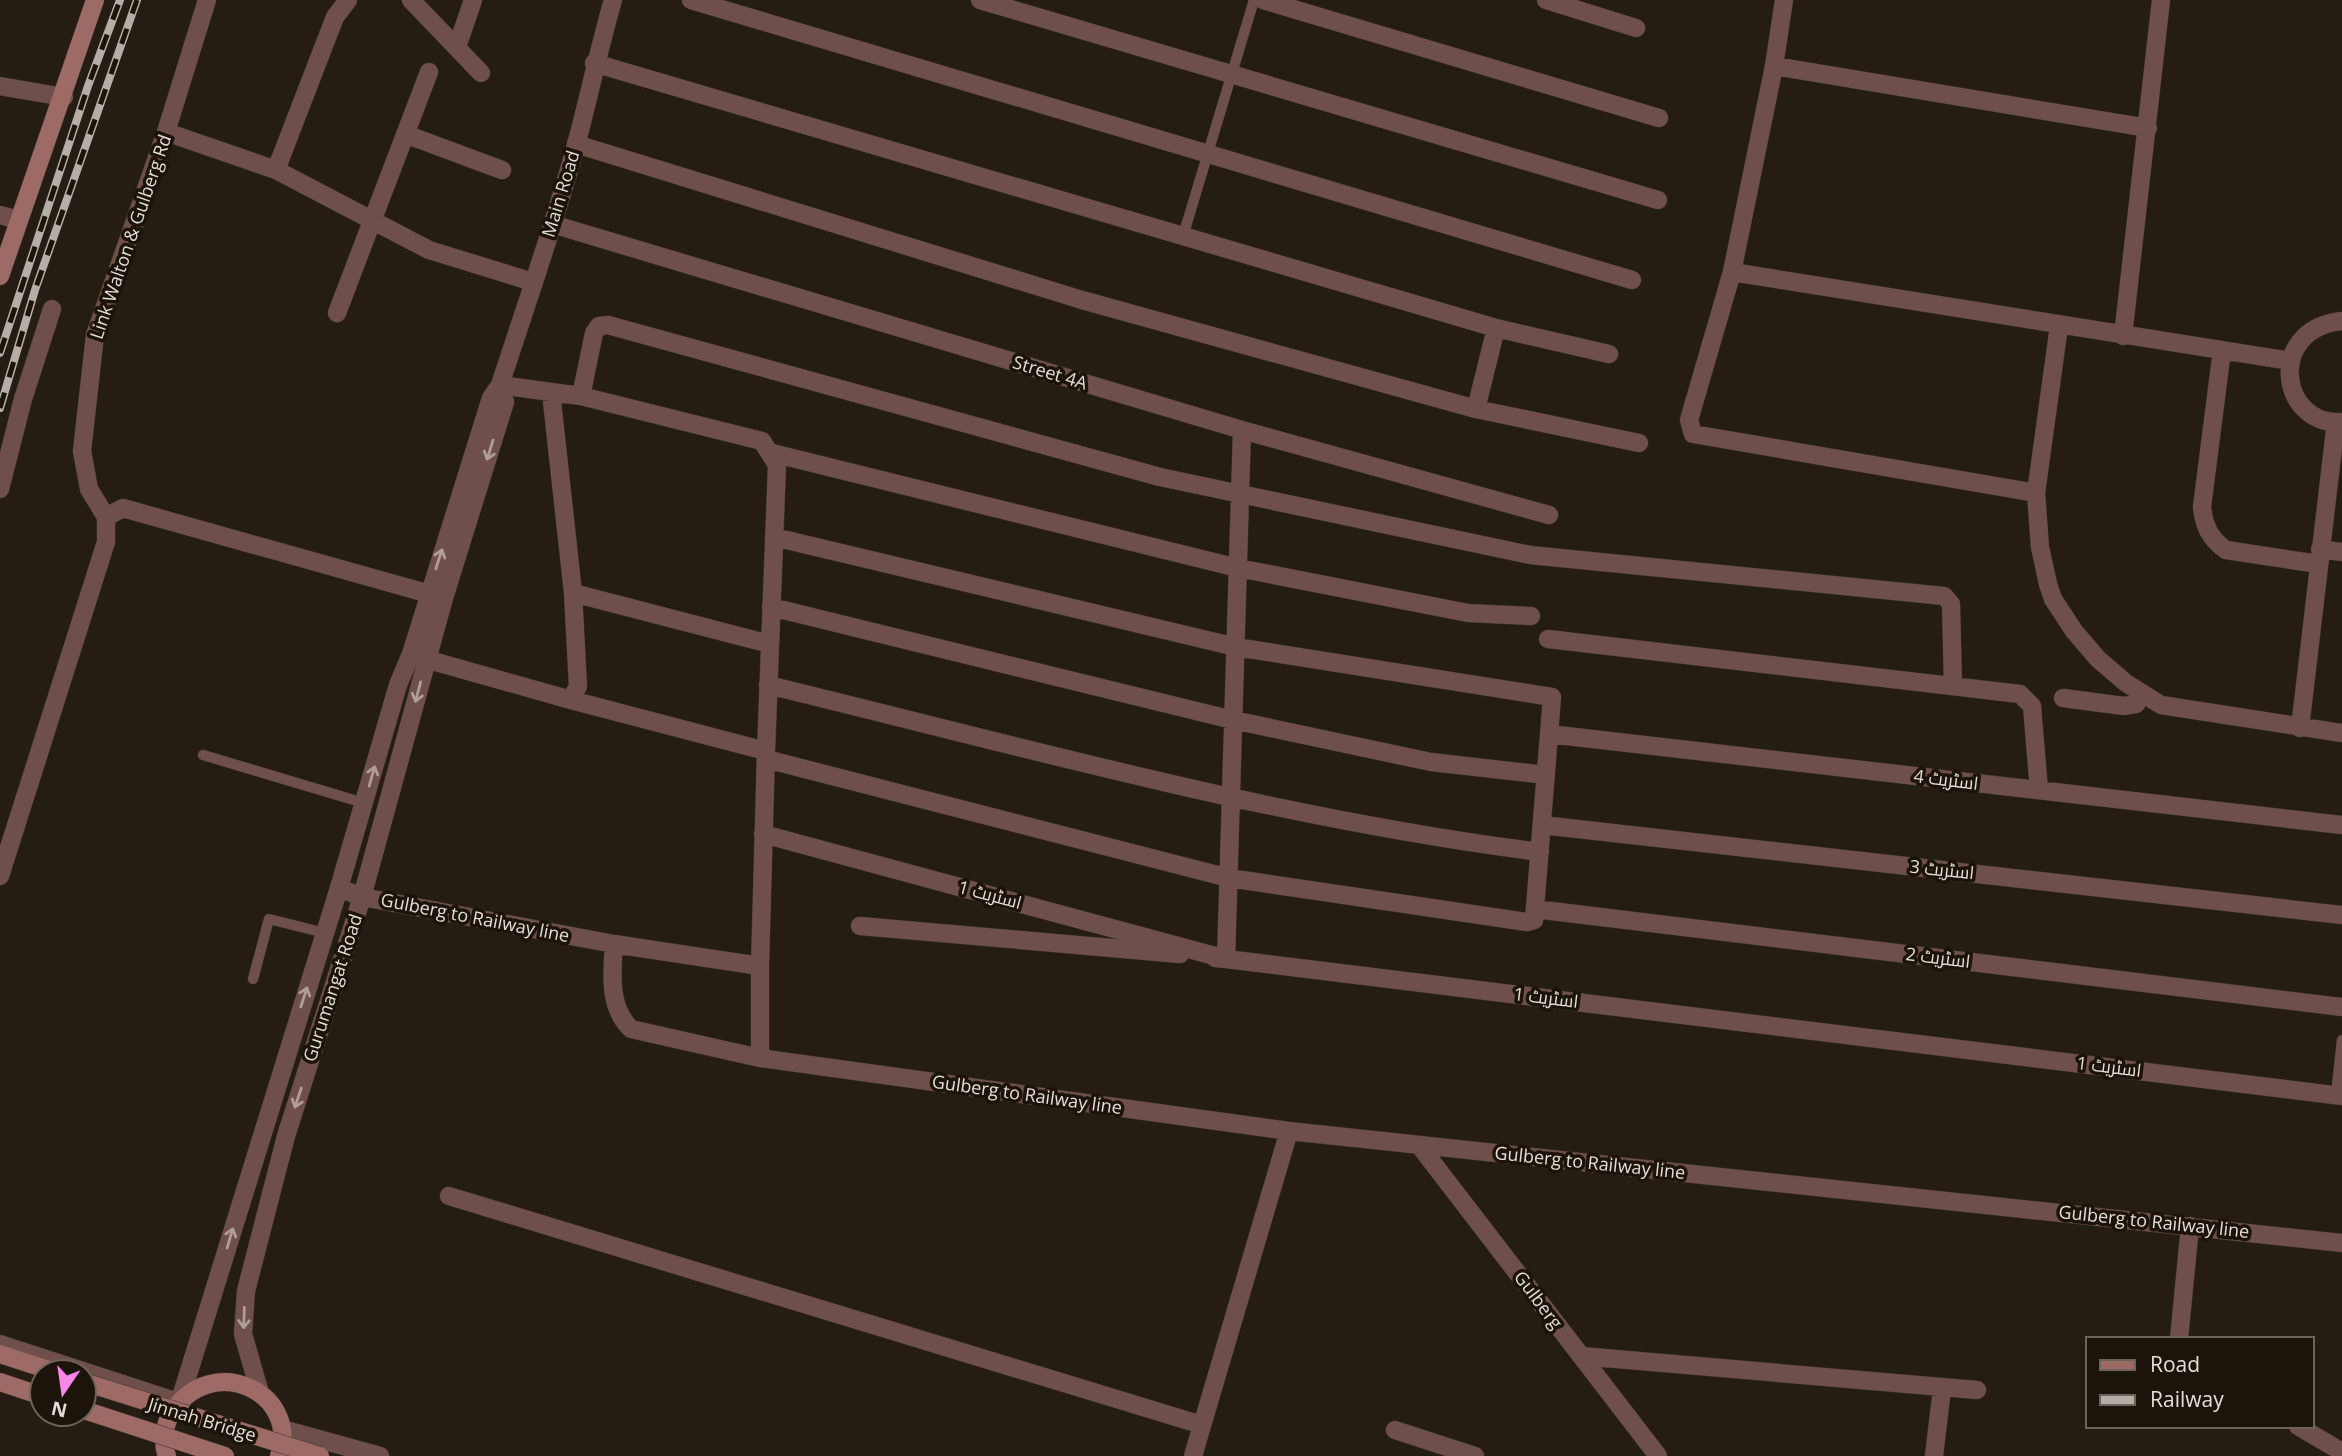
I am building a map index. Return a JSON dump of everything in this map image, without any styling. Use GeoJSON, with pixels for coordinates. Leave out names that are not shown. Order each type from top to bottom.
{"type":"FeatureCollection","features":[{"type":"Feature","properties":{"kind":"main road"},"geometry":{"type":"LineString","coordinates":[[0,276],[64,97],[95,0]]}},
{"type":"Feature","properties":{"kind":"main road"},"geometry":{"type":"LineString","coordinates":[[0,1354],[28,1363]]}},
{"type":"Feature","properties":{"kind":"main road"},"geometry":{"type":"LineString","coordinates":[[0,1381],[28,1391]]}},
{"type":"Feature","properties":{"kind":"main road"},"geometry":{"type":"LineString","coordinates":[[164,1451],[166,1421],[180,1399],[206,1382],[234,1381],[260,1393],[274,1409],[282,1429],[279,1456]]}},
{"type":"Feature","properties":{"kind":"main road","name":"Jinnah Bridge"},"geometry":{"type":"LineString","coordinates":[[98,1386],[320,1456]]}},
{"type":"Feature","properties":{"kind":"main road","name":"Jinnah Bridge"},"geometry":{"type":"LineString","coordinates":[[98,1415],[225,1456]]}},
{"type":"Feature","properties":{"kind":"street","name":"Link Walton & Gulberg Rd"},"geometry":{"type":"LineString","coordinates":[[106,517],[89,489],[82,451],[96,335],[166,132],[207,0]]}},
{"type":"Feature","properties":{"kind":"street"},"geometry":{"type":"LineString","coordinates":[[276,170],[335,17],[348,0]]}},
{"type":"Feature","properties":{"kind":"street"},"geometry":{"type":"LineString","coordinates":[[411,0],[481,73]]}},
{"type":"Feature","properties":{"kind":"street"},"geometry":{"type":"LineString","coordinates":[[457,47],[473,0]]}},
{"type":"Feature","properties":{"kind":"street","name":"Main Road"},"geometry":{"type":"LineString","coordinates":[[419,657],[491,398],[500,385],[576,144],[594,63],[613,0]]}},
{"type":"Feature","properties":{"kind":"street"},"geometry":{"type":"LineString","coordinates":[[691,0],[1632,280]]}},
{"type":"Feature","properties":{"kind":"street"},"geometry":{"type":"LineString","coordinates":[[980,0],[1658,200]]}},
{"type":"Feature","properties":{"kind":"street"},"geometry":{"type":"LineString","coordinates":[[1263,0],[1658,118]]}},
{"type":"Feature","properties":{"kind":"street"},"geometry":{"type":"LineString","coordinates":[[1546,0],[1636,28]]}},
{"type":"Feature","properties":{"kind":"street"},"geometry":{"type":"LineString","coordinates":[[1784,0],[1774,66],[1732,272],[1689,421],[1693,434],[2036,493]]}},
{"type":"Feature","properties":{"kind":"street"},"geometry":{"type":"LineString","coordinates":[[2123,336],[2161,0]]}},
{"type":"Feature","properties":{"kind":"street"},"geometry":{"type":"LineString","coordinates":[[594,63],[1496,328],[1609,354]]}},
{"type":"Feature","properties":{"kind":"street"},"geometry":{"type":"LineString","coordinates":[[1774,66],[2148,128]]}},
{"type":"Feature","properties":{"kind":"street"},"geometry":{"type":"LineString","coordinates":[[337,313],[370,219],[429,72]]}},
{"type":"Feature","properties":{"kind":"street"},"geometry":{"type":"LineString","coordinates":[[0,86],[64,97]]}},
{"type":"Feature","properties":{"kind":"street"},"geometry":{"type":"LineString","coordinates":[[166,132],[276,170],[429,250],[533,282]]}},
{"type":"Feature","properties":{"kind":"street"},"geometry":{"type":"LineString","coordinates":[[405,134],[502,170]]}},
{"type":"Feature","properties":{"kind":"street"},"geometry":{"type":"LineString","coordinates":[[576,144],[1082,300],[1476,410],[1639,443]]}},
{"type":"Feature","properties":{"kind":"street"},"geometry":{"type":"LineString","coordinates":[[0,215],[18,220]]}},
{"type":"Feature","properties":{"kind":"street","name":"Street 4A"},"geometry":{"type":"LineString","coordinates":[[552,224],[1242,430],[1549,515]]}},
{"type":"Feature","properties":{"kind":"street"},"geometry":{"type":"LineString","coordinates":[[1732,272],[2290,361]]}},
{"type":"Feature","properties":{"kind":"street"},"geometry":{"type":"LineString","coordinates":[[0,489],[23,400],[52,309]]}},
{"type":"Feature","properties":{"kind":"street"},"geometry":{"type":"LineString","coordinates":[[2300,727],[2319,556],[2339,422],[2319,418],[2305,408],[2295,395],[2289,378],[2290,361],[2297,344],[2309,331],[2326,323],[2342,321]]}},
{"type":"Feature","properties":{"kind":"street"},"geometry":{"type":"LineString","coordinates":[[581,396],[594,333],[599,326],[608,325],[1160,477],[1530,555],[1944,596],[1951,604],[1953,686]]}},
{"type":"Feature","properties":{"kind":"street"},"geometry":{"type":"LineString","coordinates":[[2059,326],[2036,493],[2040,547],[2053,599],[2098,659],[2142,695],[2180,710],[2342,733]]}},
{"type":"Feature","properties":{"kind":"street"},"geometry":{"type":"LineString","coordinates":[[1476,410],[1496,328]]}},
{"type":"Feature","properties":{"kind":"street"},"geometry":{"type":"LineString","coordinates":[[2222,350],[2202,507],[2208,531],[2214,541],[2226,550],[2319,556],[2342,552]]}},
{"type":"Feature","properties":{"kind":"street"},"geometry":{"type":"LineString","coordinates":[[500,385],[581,396],[762,441],[772,453],[777,465],[763,834],[760,1058]]}},
{"type":"Feature","properties":{"kind":"street"},"geometry":{"type":"LineString","coordinates":[[551,392],[573,593],[578,686],[571,700]]}},
{"type":"Feature","properties":{"kind":"street"},"geometry":{"type":"LineString","coordinates":[[859,926],[1226,958],[1242,430]]}},
{"type":"Feature","properties":{"kind":"street"},"geometry":{"type":"LineString","coordinates":[[772,453],[1238,568],[1468,613],[1531,616]]}},
{"type":"Feature","properties":{"kind":"street"},"geometry":{"type":"LineString","coordinates":[[0,876],[106,542],[106,517],[123,508],[436,595]]}},
{"type":"Feature","properties":{"kind":"street"},"geometry":{"type":"LineString","coordinates":[[0,1344],[180,1399],[339,888],[398,685],[419,657],[766,755],[1229,878],[1527,922],[1534,920],[1552,697],[1236,647],[774,537]]}},
{"type":"Feature","properties":{"kind":"street"},"geometry":{"type":"LineString","coordinates":[[573,593],[770,643]]}},
{"type":"Feature","properties":{"kind":"street"},"geometry":{"type":"LineString","coordinates":[[771,607],[1233,720],[1431,762],[1546,775]]}},
{"type":"Feature","properties":{"kind":"street"},"geometry":{"type":"LineString","coordinates":[[1548,639],[2020,694],[2027,698],[2032,706],[2039,790]]}},
{"type":"Feature","properties":{"kind":"street","name":"Gurumangat Road"},"geometry":{"type":"LineString","coordinates":[[260,1393],[243,1334],[246,1291],[286,1136],[362,897],[419,657]]}},
{"type":"Feature","properties":{"kind":"street"},"geometry":{"type":"LineString","coordinates":[[768,685],[1231,798],[1424,837],[1539,852]]}},
{"type":"Feature","properties":{"kind":"street"},"geometry":{"type":"LineString","coordinates":[[2063,698],[2124,706],[2136,704],[2142,695]]}},
{"type":"Feature","properties":{"kind":"street","name":"اسٹریٹ 4"},"geometry":{"type":"LineString","coordinates":[[1549,734],[2342,825]]}},
{"type":"Feature","properties":{"kind":"street","name":"اسٹریٹ 3"},"geometry":{"type":"LineString","coordinates":[[1542,825],[2342,915]]}},
{"type":"Feature","properties":{"kind":"street","name":"اسٹریٹ 1"},"geometry":{"type":"LineString","coordinates":[[763,834],[1226,958],[2339,1095]]}},
{"type":"Feature","properties":{"kind":"street","name":"Gulberg to Railway line"},"geometry":{"type":"LineString","coordinates":[[339,888],[362,897],[614,944],[760,966]]}},
{"type":"Feature","properties":{"kind":"street","name":"اسٹریٹ 2"},"geometry":{"type":"LineString","coordinates":[[1535,909],[2342,1007]]}},
{"type":"Feature","properties":{"kind":"street","name":"Gulberg to Railway line"},"geometry":{"type":"LineString","coordinates":[[614,944],[615,1005],[621,1020],[631,1029],[760,1058],[1289,1131],[2342,1243]]}},
{"type":"Feature","properties":{"kind":"street"},"geometry":{"type":"LineString","coordinates":[[1193,1456],[1289,1131]]}},
{"type":"Feature","properties":{"kind":"street","name":"Gulberg"},"geometry":{"type":"LineString","coordinates":[[1419,1144],[1658,1456]]}},
{"type":"Feature","properties":{"kind":"street"},"geometry":{"type":"LineString","coordinates":[[449,1196],[1202,1425]]}},
{"type":"Feature","properties":{"kind":"street"},"geometry":{"type":"LineString","coordinates":[[2179,1337],[2190,1226]]}},
{"type":"Feature","properties":{"kind":"street"},"geometry":{"type":"LineString","coordinates":[[1581,1356],[1977,1390]]}},
{"type":"Feature","properties":{"kind":"street"},"geometry":{"type":"LineString","coordinates":[[1934,1456],[1942,1389]]}},
{"type":"Feature","properties":{"kind":"street"},"geometry":{"type":"LineString","coordinates":[[0,1390],[28,1399]]}},
{"type":"Feature","properties":{"kind":"street"},"geometry":{"type":"LineString","coordinates":[[98,1424],[164,1451]]}},
{"type":"Feature","properties":{"kind":"street"},"geometry":{"type":"LineString","coordinates":[[2301,1428],[2342,1452]]}},
{"type":"Feature","properties":{"kind":"street"},"geometry":{"type":"LineString","coordinates":[[282,1429],[380,1456]]}},
{"type":"Feature","properties":{"kind":"street"},"geometry":{"type":"LineString","coordinates":[[1395,1430],[1475,1456]]}},
{"type":"Feature","properties":{"kind":"lane"},"geometry":{"type":"LineString","coordinates":[[1183,236],[1254,0]]}},
{"type":"Feature","properties":{"kind":"lane"},"geometry":{"type":"LineString","coordinates":[[202,755],[364,803]]}},
{"type":"Feature","properties":{"kind":"lane"},"geometry":{"type":"LineString","coordinates":[[253,979],[270,919],[325,933]]}},
{"type":"Feature","properties":{"kind":"lane"},"geometry":{"type":"LineString","coordinates":[[2339,1095],[2342,1040]]}},
{"type":"Feature","properties":{"kind":"railway"},"geometry":{"type":"LineString","coordinates":[[0,353],[88,86],[120,0]]}},
{"type":"Feature","properties":{"kind":"railway"},"geometry":{"type":"LineString","coordinates":[[0,408],[35,290],[137,0]]}}]}
